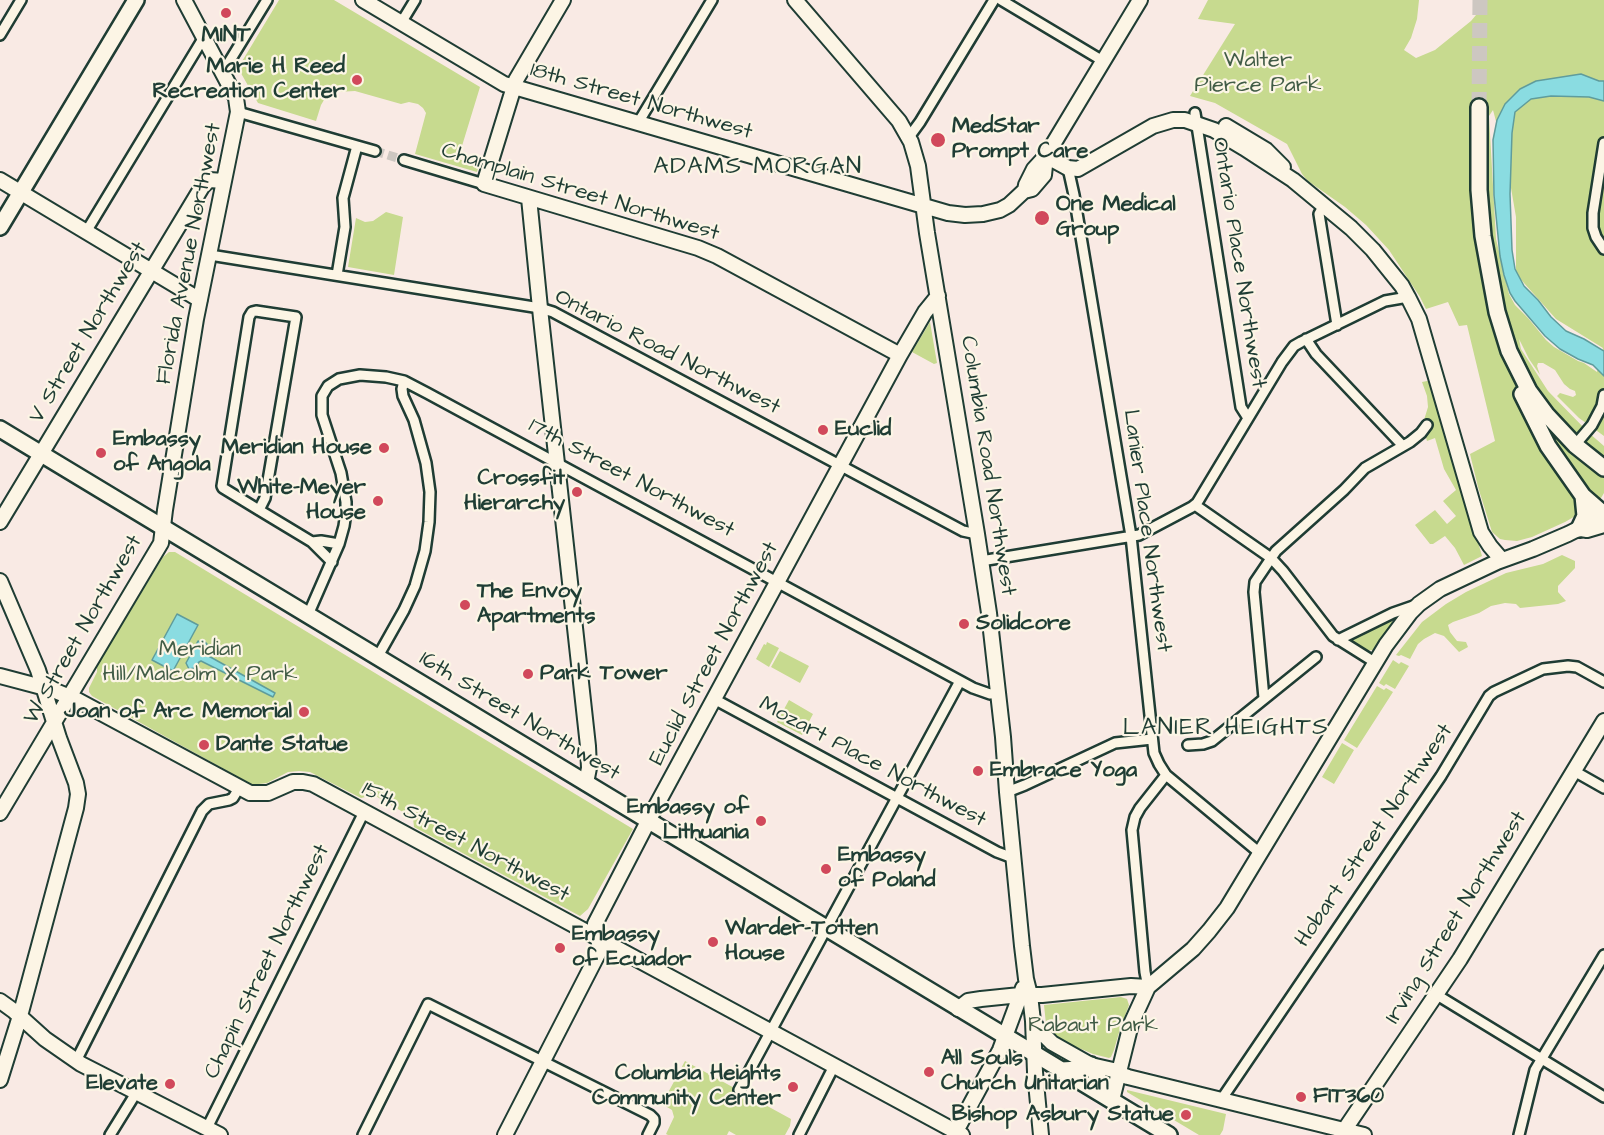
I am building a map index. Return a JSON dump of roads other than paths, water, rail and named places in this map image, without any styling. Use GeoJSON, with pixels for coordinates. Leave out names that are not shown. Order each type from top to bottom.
{"type":"FeatureCollection","features":[{"type":"Feature","properties":{"kind":"main road"},"geometry":{"type":"LineString","coordinates":[[0,227],[136,0]]}},
{"type":"Feature","properties":{"kind":"main road"},"geometry":{"type":"LineString","coordinates":[[1479,107],[1479,190],[1487,265],[1497,312],[1518,384],[1537,425],[1557,460],[1582,496],[1602,509]]}},
{"type":"Feature","properties":{"kind":"main road"},"geometry":{"type":"LineString","coordinates":[[1509,351],[1523,381],[1549,418],[1575,445],[1604,468]]}},
{"type":"Feature","properties":{"kind":"main road","name":"16th Street Northwest"},"geometry":{"type":"LineString","coordinates":[[0,429],[1169,1135]]}},
{"type":"Feature","properties":{"kind":"main road"},"geometry":{"type":"LineString","coordinates":[[1579,529],[1585,516],[1582,496]]}},
{"type":"Feature","properties":{"kind":"main road"},"geometry":{"type":"LineString","coordinates":[[1062,1070],[1079,1069],[1091,1065],[1112,1100]]}},
{"type":"Feature","properties":{"kind":"street"},"geometry":{"type":"LineString","coordinates":[[0,34],[21,0]]}},
{"type":"Feature","properties":{"kind":"street","name":"Florida Avenue Northwest"},"geometry":{"type":"LineString","coordinates":[[163,528],[200,300],[238,112],[236,98],[184,0]]}},
{"type":"Feature","properties":{"kind":"street"},"geometry":{"type":"LineString","coordinates":[[223,72],[267,0]]}},
{"type":"Feature","properties":{"kind":"street","name":"18th Street Northwest"},"geometry":{"type":"LineString","coordinates":[[363,0],[496,80],[955,214],[983,214],[1014,202],[1024,191],[1034,169],[1046,156]]}},
{"type":"Feature","properties":{"kind":"street"},"geometry":{"type":"LineString","coordinates":[[401,23],[415,0]]}},
{"type":"Feature","properties":{"kind":"street"},"geometry":{"type":"LineString","coordinates":[[484,184],[513,86],[564,0]]}},
{"type":"Feature","properties":{"kind":"street"},"geometry":{"type":"LineString","coordinates":[[638,123],[712,0]]}},
{"type":"Feature","properties":{"kind":"street","name":"Columbia Road Northwest"},"geometry":{"type":"LineString","coordinates":[[796,0],[896,117],[909,137],[918,166],[977,534],[998,693],[1026,981],[1025,995],[1033,1021],[1041,1135]]}},
{"type":"Feature","properties":{"kind":"street"},"geometry":{"type":"LineString","coordinates":[[909,137],[994,0]]}},
{"type":"Feature","properties":{"kind":"street"},"geometry":{"type":"LineString","coordinates":[[1001,0],[1103,61]]}},
{"type":"Feature","properties":{"kind":"street"},"geometry":{"type":"LineString","coordinates":[[1140,0],[1046,156],[1068,168],[1074,161],[1141,123],[1170,112],[1215,120],[1266,150],[1270,160],[1291,175],[1293,180],[1351,228],[1373,250],[1408,297],[1419,320],[1481,532],[1502,560]]}},
{"type":"Feature","properties":{"kind":"street"},"geometry":{"type":"LineString","coordinates":[[86,232],[204,37]]}},
{"type":"Feature","properties":{"kind":"street"},"geometry":{"type":"LineString","coordinates":[[238,112],[375,151]]}},
{"type":"Feature","properties":{"kind":"street","name":"Ontario Place Northwest"},"geometry":{"type":"LineString","coordinates":[[1196,118],[1241,407],[1248,418]]}},
{"type":"Feature","properties":{"kind":"street"},"geometry":{"type":"LineString","coordinates":[[1604,143],[1593,213],[1593,228],[1604,249]]}},
{"type":"Feature","properties":{"kind":"street"},"geometry":{"type":"LineString","coordinates":[[337,275],[345,227],[343,198],[357,146]]}},
{"type":"Feature","properties":{"kind":"street","name":"Champlain Street Northwest"},"geometry":{"type":"LineString","coordinates":[[404,160],[704,250],[900,355]]}},
{"type":"Feature","properties":{"kind":"street","name":"Lanier Place Northwest"},"geometry":{"type":"LineString","coordinates":[[1068,168],[1131,536],[1154,753],[1166,775],[1261,854]]}},
{"type":"Feature","properties":{"kind":"street"},"geometry":{"type":"LineString","coordinates":[[0,180],[200,300]]}},
{"type":"Feature","properties":{"kind":"street","name":"V Street Northwest"},"geometry":{"type":"LineString","coordinates":[[0,522],[204,184],[209,180],[224,181]]}},
{"type":"Feature","properties":{"kind":"street"},"geometry":{"type":"LineString","coordinates":[[530,198],[588,746],[589,768],[586,783]]}},
{"type":"Feature","properties":{"kind":"street"},"geometry":{"type":"LineString","coordinates":[[1324,205],[1319,214],[1337,324]]}},
{"type":"Feature","properties":{"kind":"street","name":"Ontario Road Northwest"},"geometry":{"type":"LineString","coordinates":[[210,255],[540,308],[553,312],[963,531],[977,534]]}},
{"type":"Feature","properties":{"kind":"street","name":"Euclid Street Northwest"},"geometry":{"type":"LineString","coordinates":[[505,1135],[599,952],[595,924],[900,355],[929,305],[938,296]]}},
{"type":"Feature","properties":{"kind":"street"},"geometry":{"type":"LineString","coordinates":[[981,561],[1131,536],[1145,532],[1195,505],[1294,346],[1385,301],[1408,297]]}},
{"type":"Feature","properties":{"kind":"street"},"geometry":{"type":"LineString","coordinates":[[259,510],[264,498],[296,317],[256,311],[252,312],[249,317],[222,486],[259,510],[312,542],[332,562]]}},
{"type":"Feature","properties":{"kind":"street"},"geometry":{"type":"LineString","coordinates":[[1306,339],[1316,354],[1403,446]]}},
{"type":"Feature","properties":{"kind":"street","name":"17th Street Northwest"},"geometry":{"type":"LineString","coordinates":[[339,544],[344,526],[346,502],[341,473],[322,415],[323,392],[336,380],[353,376],[380,376],[404,381],[960,681],[982,692],[998,693]]}},
{"type":"Feature","properties":{"kind":"street"},"geometry":{"type":"LineString","coordinates":[[378,657],[415,586],[423,560],[429,522],[426,463],[414,420],[403,396],[404,381]]}},
{"type":"Feature","properties":{"kind":"street"},"geometry":{"type":"LineString","coordinates":[[1575,445],[1592,425],[1602,406],[1604,396]]}},
{"type":"Feature","properties":{"kind":"street"},"geometry":{"type":"LineString","coordinates":[[1264,698],[1254,586],[1276,551],[1365,468],[1403,446],[1427,425]]}},
{"type":"Feature","properties":{"kind":"street"},"geometry":{"type":"LineString","coordinates":[[1195,505],[1271,558],[1330,634],[1376,663]]}},
{"type":"Feature","properties":{"kind":"street"},"geometry":{"type":"LineString","coordinates":[[1338,640],[1393,613],[1419,604],[1440,590],[1502,560],[1579,529],[1602,509]]}},
{"type":"Feature","properties":{"kind":"street"},"geometry":{"type":"LineString","coordinates":[[1579,529],[1587,530],[1604,525]]}},
{"type":"Feature","properties":{"kind":"street","name":"W Street Northwest"},"geometry":{"type":"LineString","coordinates":[[0,813],[161,543],[163,528]]}},
{"type":"Feature","properties":{"kind":"street"},"geometry":{"type":"LineString","coordinates":[[308,615],[339,544],[312,542]]}},
{"type":"Feature","properties":{"kind":"street"},"geometry":{"type":"LineString","coordinates":[[0,581],[32,654],[44,688],[76,783],[77,801],[20,1016],[0,1080]]}},
{"type":"Feature","properties":{"kind":"street"},"geometry":{"type":"LineString","coordinates":[[1112,1100],[1131,1024],[1148,987],[1180,961],[1227,908],[1394,633],[1419,604]]}},
{"type":"Feature","properties":{"kind":"street"},"geometry":{"type":"LineString","coordinates":[[1188,745],[1212,741],[1316,657]]}},
{"type":"Feature","properties":{"kind":"street","name":"Hobart Street Northwest"},"geometry":{"type":"LineString","coordinates":[[1221,1100],[1441,776],[1489,696],[1543,669],[1577,667],[1604,682]]}},
{"type":"Feature","properties":{"kind":"street","name":"15th Street Northwest"},"geometry":{"type":"LineString","coordinates":[[0,676],[69,696],[250,793],[263,794],[293,782],[308,783],[958,1134]]}},
{"type":"Feature","properties":{"kind":"street"},"geometry":{"type":"LineString","coordinates":[[740,1090],[960,681]]}},
{"type":"Feature","properties":{"kind":"street","name":"Mozart Place Northwest"},"geometry":{"type":"LineString","coordinates":[[714,699],[997,852],[1013,858]]}},
{"type":"Feature","properties":{"kind":"street","name":"Irving Street Northwest"},"geometry":{"type":"LineString","coordinates":[[1343,1133],[1460,959],[1604,721]]}},
{"type":"Feature","properties":{"kind":"street"},"geometry":{"type":"LineString","coordinates":[[1007,792],[1115,743],[1152,739]]}},
{"type":"Feature","properties":{"kind":"street"},"geometry":{"type":"LineString","coordinates":[[1574,771],[1604,788]]}},
{"type":"Feature","properties":{"kind":"street"},"geometry":{"type":"LineString","coordinates":[[1148,987],[1144,972],[1132,830],[1140,808],[1166,775]]}},
{"type":"Feature","properties":{"kind":"street"},"geometry":{"type":"LineString","coordinates":[[76,1061],[202,811],[209,804],[229,801],[239,788]]}},
{"type":"Feature","properties":{"kind":"street","name":"Chapin Street Northwest"},"geometry":{"type":"LineString","coordinates":[[207,1128],[364,812]]}},
{"type":"Feature","properties":{"kind":"street"},"geometry":{"type":"LineString","coordinates":[[1519,1135],[1535,1070],[1604,955]]}},
{"type":"Feature","properties":{"kind":"street"},"geometry":{"type":"LineString","coordinates":[[958,1009],[968,1001],[1124,986],[1148,987]]}},
{"type":"Feature","properties":{"kind":"street"},"geometry":{"type":"LineString","coordinates":[[958,1134],[1025,995]]}},
{"type":"Feature","properties":{"kind":"street"},"geometry":{"type":"LineString","coordinates":[[1437,995],[1604,1097]]}},
{"type":"Feature","properties":{"kind":"street"},"geometry":{"type":"LineString","coordinates":[[0,1001],[45,1039],[76,1061],[220,1135]]}},
{"type":"Feature","properties":{"kind":"street"},"geometry":{"type":"LineString","coordinates":[[363,1135],[431,1006],[650,1115],[654,1119],[654,1124],[648,1135]]}},
{"type":"Feature","properties":{"kind":"street"},"geometry":{"type":"LineString","coordinates":[[1033,1021],[1052,1043],[1091,1065],[1343,1133],[1364,1135]]}},
{"type":"Feature","properties":{"kind":"street"},"geometry":{"type":"LineString","coordinates":[[799,1135],[834,1066]]}},
{"type":"Feature","properties":{"kind":"street"},"geometry":{"type":"LineString","coordinates":[[110,1135],[136,1093]]}},
{"type":"Feature","properties":{"kind":"water"},"geometry":{"type":"Polygon","coordinates":[[[1581,74],[1604,81],[1604,101],[1589,97],[1551,96],[1531,99],[1515,112],[1510,194],[1512,250],[1515,269],[1524,286],[1551,317],[1566,331],[1604,351],[1604,376],[1593,365],[1560,349],[1545,336],[1510,293],[1500,256],[1494,195],[1493,140],[1497,120],[1505,104],[1520,89],[1536,81],[1581,74]]]}},
{"type":"Feature","properties":{"kind":"water"},"geometry":{"type":"Polygon","coordinates":[[[177,614],[198,625],[173,671],[152,660],[177,614]]]}},
{"type":"Feature","properties":{"kind":"water"},"geometry":{"type":"Polygon","coordinates":[[[201,640],[207,644],[205,654],[275,693],[273,697],[201,661],[195,668],[189,669],[186,663],[198,641],[201,640]]]}},
{"type":"Feature","properties":{"kind":"tunnel"},"geometry":{"type":"LineString","coordinates":[[1479,107],[1480,0]]}},
{"type":"Feature","properties":{"kind":"tunnel"},"geometry":{"type":"LineString","coordinates":[[375,151],[404,160]]}},
{"type":"Feature","properties":{"kind":"place","name":"MINT"},"geometry":{"type":"Point","coordinates":[226,13]}},
{"type":"Feature","properties":{"kind":"place","name":"Marie H Reed Recreation Center"},"geometry":{"type":"Point","coordinates":[357,80]}},
{"type":"Feature","properties":{"kind":"place","name":"MedStar Prompt Care"},"geometry":{"type":"Point","coordinates":[938,140]}},
{"type":"Feature","properties":{"kind":"place","name":"One Medical Group"},"geometry":{"type":"Point","coordinates":[1042,218]}},
{"type":"Feature","properties":{"kind":"place","name":"Euclid"},"geometry":{"type":"Point","coordinates":[823,430]}},
{"type":"Feature","properties":{"kind":"place","name":"Meridian House"},"geometry":{"type":"Point","coordinates":[384,448]}},
{"type":"Feature","properties":{"kind":"place","name":"Embassy of Angola"},"geometry":{"type":"Point","coordinates":[101,453]}},
{"type":"Feature","properties":{"kind":"place","name":"Crossfit Hierarchy"},"geometry":{"type":"Point","coordinates":[577,492]}},
{"type":"Feature","properties":{"kind":"place","name":"White-Meyer House"},"geometry":{"type":"Point","coordinates":[378,501]}},
{"type":"Feature","properties":{"kind":"place","name":"The Envoy Apartments"},"geometry":{"type":"Point","coordinates":[465,605]}},
{"type":"Feature","properties":{"kind":"place","name":"Solidcore"},"geometry":{"type":"Point","coordinates":[964,624]}},
{"type":"Feature","properties":{"kind":"place","name":"Park Tower"},"geometry":{"type":"Point","coordinates":[528,674]}},
{"type":"Feature","properties":{"kind":"place","name":"Joan of Arc Memorial"},"geometry":{"type":"Point","coordinates":[304,712]}},
{"type":"Feature","properties":{"kind":"place","name":"Dante Statue"},"geometry":{"type":"Point","coordinates":[204,745]}},
{"type":"Feature","properties":{"kind":"place","name":"Embrace Yoga"},"geometry":{"type":"Point","coordinates":[978,771]}},
{"type":"Feature","properties":{"kind":"place","name":"Embassy of Lithuania"},"geometry":{"type":"Point","coordinates":[761,821]}},
{"type":"Feature","properties":{"kind":"place","name":"Embassy of Poland"},"geometry":{"type":"Point","coordinates":[826,869]}},
{"type":"Feature","properties":{"kind":"place","name":"Warder-Totten House"},"geometry":{"type":"Point","coordinates":[713,942]}},
{"type":"Feature","properties":{"kind":"place","name":"Embassy of Ecuador"},"geometry":{"type":"Point","coordinates":[560,948]}},
{"type":"Feature","properties":{"kind":"place","name":"All Souls Church Unitarian"},"geometry":{"type":"Point","coordinates":[929,1072]}},
{"type":"Feature","properties":{"kind":"place","name":"Elevate"},"geometry":{"type":"Point","coordinates":[170,1084]}},
{"type":"Feature","properties":{"kind":"place","name":"Columbia Heights Community Center"},"geometry":{"type":"Point","coordinates":[793,1087]}},
{"type":"Feature","properties":{"kind":"place","name":"FIT360"},"geometry":{"type":"Point","coordinates":[1301,1097]}},
{"type":"Feature","properties":{"kind":"place","name":"Bishop Asbury Statue"},"geometry":{"type":"Point","coordinates":[1186,1115]}},
{"type":"Feature","properties":{"kind":"district","name":"ADAMS MORGAN"},"geometry":{"type":"Point","coordinates":[758,168]}},
{"type":"Feature","properties":{"kind":"district","name":"LANIER HEIGHTS"},"geometry":{"type":"Point","coordinates":[1226,729]}},
{"type":"Feature","properties":{"kind":"park label","name":"Walter Pierce Park"},"geometry":{"type":"Point","coordinates":[1258,74]}},
{"type":"Feature","properties":{"kind":"park label","name":"Meridian Hill/Malcolm X Park"},"geometry":{"type":"Point","coordinates":[200,662]}},
{"type":"Feature","properties":{"kind":"park label","name":"Rabaut Park"},"geometry":{"type":"Point","coordinates":[1093,1026]}}]}
